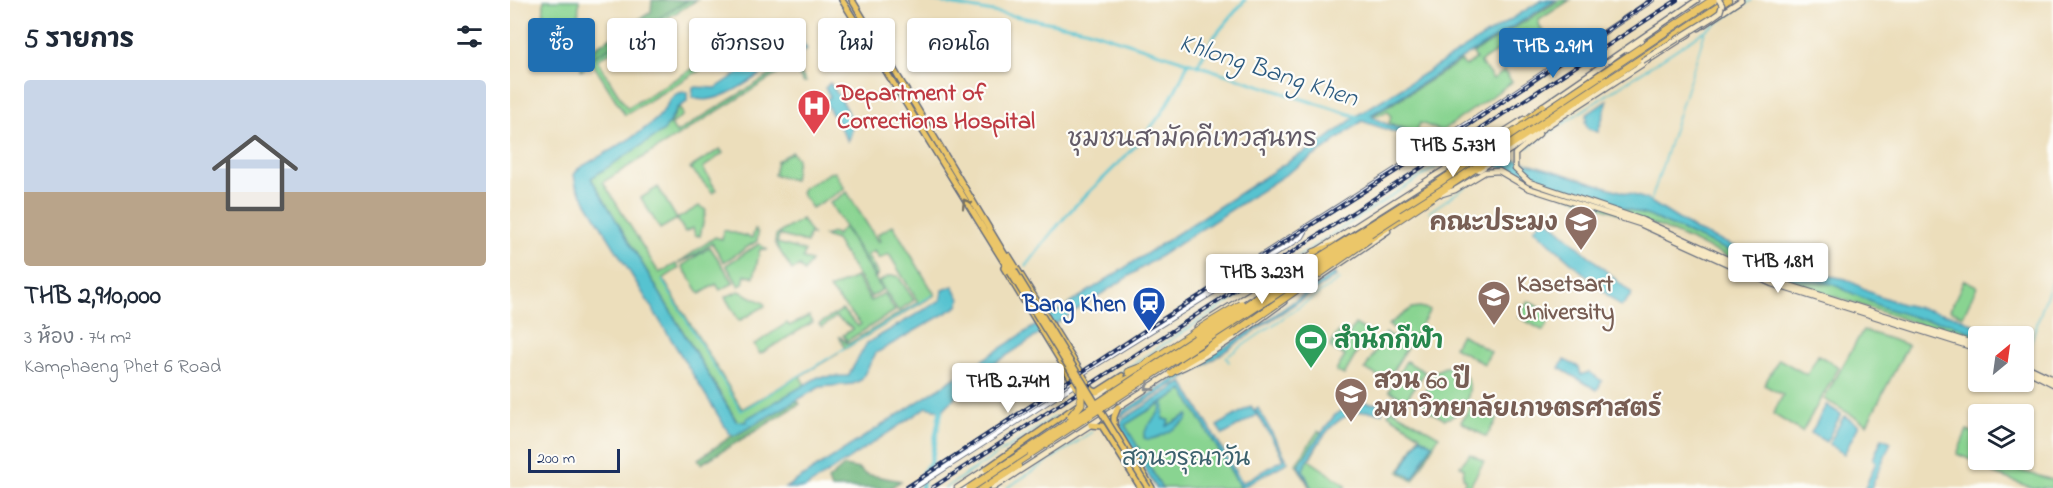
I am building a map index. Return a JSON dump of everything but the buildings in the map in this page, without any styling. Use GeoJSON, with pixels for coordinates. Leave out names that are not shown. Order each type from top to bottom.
{"type":"FeatureCollection","features":[{"type":"Feature","properties":{"kind":"highway"},"geometry":{"type":"LineString","coordinates":[[1112,387],[1250,306],[1335,244],[1709,0]]}},
{"type":"Feature","properties":{"kind":"highway"},"geometry":{"type":"LineString","coordinates":[[968,488],[1395,213],[1713,0]]}},
{"type":"Feature","properties":{"kind":"highway"},"geometry":{"type":"LineString","coordinates":[[977,488],[1720,0]]}},
{"type":"Feature","properties":{"kind":"highway"},"geometry":{"type":"LineString","coordinates":[[984,488],[1256,310],[1357,249],[1728,0]]}},
{"type":"Feature","properties":{"kind":"highway"},"geometry":{"type":"LineString","coordinates":[[1522,124],[1543,106]]}},
{"type":"Feature","properties":{"kind":"highway"},"geometry":{"type":"LineString","coordinates":[[1534,129],[1566,113]]}},
{"type":"Feature","properties":{"kind":"highway"},"geometry":{"type":"LineString","coordinates":[[968,488],[1195,332],[1395,213]]}},
{"type":"Feature","properties":{"kind":"highway"},"geometry":{"type":"LineString","coordinates":[[1185,362],[1233,334],[1374,235],[1395,213]]}},
{"type":"Feature","properties":{"kind":"highway"},"geometry":{"type":"LineString","coordinates":[[1314,252],[1335,244]]}},
{"type":"Feature","properties":{"kind":"highway"},"geometry":{"type":"LineString","coordinates":[[1171,373],[1256,310]]}},
{"type":"Feature","properties":{"kind":"highway"},"geometry":{"type":"LineString","coordinates":[[968,488],[1073,415],[1081,404],[1076,383]]}},
{"type":"Feature","properties":{"kind":"main road"},"geometry":{"type":"LineString","coordinates":[[842,0],[1049,344],[1146,488]]}},
{"type":"Feature","properties":{"kind":"main road"},"geometry":{"type":"LineString","coordinates":[[852,0],[999,243],[1043,309],[1092,390],[1097,392],[1122,376],[1132,374],[1314,252],[1470,157]]}},
{"type":"Feature","properties":{"kind":"main road"},"geometry":{"type":"LineString","coordinates":[[1607,63],[1699,0]]}},
{"type":"Feature","properties":{"kind":"main road"},"geometry":{"type":"LineString","coordinates":[[1485,148],[1699,0]]}},
{"type":"Feature","properties":{"kind":"main road"},"geometry":{"type":"LineString","coordinates":[[1617,80],[1642,61],[1720,12],[1722,5],[1720,0]]}},
{"type":"Feature","properties":{"kind":"main road"},"geometry":{"type":"LineString","coordinates":[[1499,154],[1550,124],[1741,0]]}},
{"type":"Feature","properties":{"kind":"main road"},"geometry":{"type":"LineString","coordinates":[[1528,185],[1519,176],[1514,160],[1515,154],[1550,124]]}},
{"type":"Feature","properties":{"kind":"main road"},"geometry":{"type":"LineString","coordinates":[[993,488],[1171,373],[1198,361],[1232,340],[1357,249],[1484,164]]}},
{"type":"Feature","properties":{"kind":"main road"},"geometry":{"type":"LineString","coordinates":[[1442,194],[1485,172],[1499,171],[1528,185],[1641,220],[1773,280],[1968,344]]}},
{"type":"Feature","properties":{"kind":"main road"},"geometry":{"type":"LineString","coordinates":[[986,469],[1077,406],[1081,395],[1012,271],[999,243]]}},
{"type":"Feature","properties":{"kind":"main road"},"geometry":{"type":"LineString","coordinates":[[996,253],[1012,271],[1146,488]]}},
{"type":"Feature","properties":{"kind":"main road"},"geometry":{"type":"LineString","coordinates":[[1062,364],[1068,369],[1074,364],[1073,358]]}},
{"type":"Feature","properties":{"kind":"main road"},"geometry":{"type":"LineString","coordinates":[[2034,372],[2053,381]]}},
{"type":"Feature","properties":{"kind":"main road"},"geometry":{"type":"LineString","coordinates":[[957,488],[1112,387],[1122,376]]}},
{"type":"Feature","properties":{"kind":"main road"},"geometry":{"type":"LineString","coordinates":[[1118,407],[1114,425],[1146,488]]}},
{"type":"Feature","properties":{"kind":"main road"},"geometry":{"type":"LineString","coordinates":[[1091,425],[1101,425],[1146,488]]}},
{"type":"Feature","properties":{"kind":"main road"},"geometry":{"type":"LineString","coordinates":[[1107,433],[1107,426],[1114,425]]}},
{"type":"Feature","properties":{"kind":"street"},"geometry":{"type":"LineString","coordinates":[[907,488],[1076,383],[1090,370],[1208,294],[1220,291],[1302,237],[1307,227],[1652,0]]}},
{"type":"Feature","properties":{"kind":"street"},"geometry":{"type":"LineString","coordinates":[[914,488],[920,482]]}},
{"type":"Feature","properties":{"kind":"green space"},"geometry":{"type":"Polygon","coordinates":[[[544,0],[579,0],[578,18],[543,18],[544,0]]]}},
{"type":"Feature","properties":{"kind":"green space"},"geometry":{"type":"Polygon","coordinates":[[[652,0],[689,0],[659,18],[642,18],[651,12],[652,0]]]}},
{"type":"Feature","properties":{"kind":"green space"},"geometry":{"type":"Polygon","coordinates":[[[689,0],[697,0],[667,18],[659,18],[689,0]]]}},
{"type":"Feature","properties":{"kind":"green space"},"geometry":{"type":"Polygon","coordinates":[[[1560,0],[1570,0],[1539,20],[1538,24],[1556,50],[1538,61],[1521,36],[1480,62],[1493,79],[1504,71],[1512,82],[1442,131],[1420,123],[1416,133],[1389,123],[1391,117],[1388,111],[1378,116],[1374,115],[1461,61],[1465,66],[1476,59],[1473,53],[1560,0]]]}},
{"type":"Feature","properties":{"kind":"green space"},"geometry":{"type":"Polygon","coordinates":[[[607,40],[607,49],[595,57],[595,47],[607,40]]]}},
{"type":"Feature","properties":{"kind":"green space"},"geometry":{"type":"Polygon","coordinates":[[[607,49],[607,54],[597,60],[627,108],[689,71],[697,72],[625,115],[595,67],[595,56],[607,49]]]}},
{"type":"Feature","properties":{"kind":"green space"},"geometry":{"type":"Polygon","coordinates":[[[775,72],[781,72],[603,182],[659,273],[676,264],[679,268],[663,279],[742,409],[839,353],[800,376],[805,385],[747,419],[746,422],[738,423],[591,178],[669,125],[679,106],[683,115],[671,125],[676,133],[775,72]]]}},
{"type":"Feature","properties":{"kind":"green space"},"geometry":{"type":"Polygon","coordinates":[[[797,72],[800,72],[806,82],[803,82],[797,72]]]}},
{"type":"Feature","properties":{"kind":"green space"},"geometry":{"type":"Polygon","coordinates":[[[720,149],[723,153],[703,168],[716,190],[713,193],[690,168],[720,149]]]}},
{"type":"Feature","properties":{"kind":"green space"},"geometry":{"type":"Polygon","coordinates":[[[792,152],[797,159],[794,180],[774,175],[777,161],[792,152]]]}},
{"type":"Feature","properties":{"kind":"green space"},"geometry":{"type":"Polygon","coordinates":[[[835,172],[845,189],[812,208],[801,193],[803,188],[835,172]]]}},
{"type":"Feature","properties":{"kind":"green space"},"geometry":{"type":"Polygon","coordinates":[[[1548,184],[1649,216],[1793,279],[1832,284],[1920,319],[1950,323],[1968,331],[1968,340],[1776,278],[1663,228],[1547,189],[1548,184]]]}},
{"type":"Feature","properties":{"kind":"green space"},"geometry":{"type":"Polygon","coordinates":[[[658,187],[677,219],[660,229],[641,198],[658,187]]]}},
{"type":"Feature","properties":{"kind":"green space"},"geometry":{"type":"Polygon","coordinates":[[[847,192],[878,242],[880,241],[877,235],[893,225],[935,295],[845,349],[839,336],[848,344],[918,302],[889,254],[879,259],[874,251],[867,255],[878,274],[876,277],[830,203],[847,192]]]}},
{"type":"Feature","properties":{"kind":"green space"},"geometry":{"type":"Polygon","coordinates":[[[699,206],[706,210],[700,236],[695,235],[693,228],[685,232],[677,219],[699,206]]]}},
{"type":"Feature","properties":{"kind":"green space"},"geometry":{"type":"Polygon","coordinates":[[[802,219],[812,235],[809,234],[807,243],[779,235],[777,243],[805,251],[803,259],[811,261],[804,272],[800,266],[792,270],[775,243],[776,235],[802,219]]]}},
{"type":"Feature","properties":{"kind":"green space"},"geometry":{"type":"Polygon","coordinates":[[[844,227],[882,290],[871,297],[836,240],[824,236],[834,233],[836,236],[844,227]]]}},
{"type":"Feature","properties":{"kind":"green space"},"geometry":{"type":"Polygon","coordinates":[[[755,229],[758,233],[757,241],[724,262],[712,243],[697,254],[678,263],[715,237],[722,239],[724,230],[752,238],[755,229]]]}},
{"type":"Feature","properties":{"kind":"green space"},"geometry":{"type":"Polygon","coordinates":[[[759,244],[768,250],[760,249],[754,277],[745,275],[743,284],[739,286],[726,265],[759,244]]]}},
{"type":"Feature","properties":{"kind":"green space"},"geometry":{"type":"Polygon","coordinates":[[[710,247],[734,283],[720,290],[716,284],[700,294],[682,266],[710,247]]]}},
{"type":"Feature","properties":{"kind":"green space"},"geometry":{"type":"Polygon","coordinates":[[[889,276],[898,276],[914,300],[898,311],[879,282],[889,276]]]}},
{"type":"Feature","properties":{"kind":"green space"},"geometry":{"type":"Polygon","coordinates":[[[856,277],[871,301],[884,293],[895,311],[847,341],[843,335],[853,329],[836,317],[822,327],[819,324],[842,310],[858,326],[861,324],[829,289],[856,277]]]}},
{"type":"Feature","properties":{"kind":"green space"},"geometry":{"type":"Polygon","coordinates":[[[1964,280],[1977,286],[1963,316],[1950,310],[1964,280]]]}},
{"type":"Feature","properties":{"kind":"green space"},"geometry":{"type":"Polygon","coordinates":[[[739,291],[764,303],[765,306],[739,321],[725,297],[739,291]]]}},
{"type":"Feature","properties":{"kind":"green space"},"geometry":{"type":"Polygon","coordinates":[[[1528,301],[1552,315],[1543,331],[1519,317],[1528,301]]]}},
{"type":"Feature","properties":{"kind":"green space"},"geometry":{"type":"Polygon","coordinates":[[[1420,307],[1430,310],[1413,339],[1388,325],[1412,308],[1420,307]]]}},
{"type":"Feature","properties":{"kind":"green space"},"geometry":{"type":"Polygon","coordinates":[[[809,316],[813,322],[760,354],[754,345],[787,323],[789,326],[809,316]]]}},
{"type":"Feature","properties":{"kind":"green space"},"geometry":{"type":"Polygon","coordinates":[[[1355,324],[1369,332],[1344,375],[1336,371],[1345,356],[1330,347],[1338,332],[1347,337],[1355,324]]]}},
{"type":"Feature","properties":{"kind":"green space"},"geometry":{"type":"Polygon","coordinates":[[[1863,330],[1908,345],[1867,424],[1824,399],[1863,330]]]}},
{"type":"Feature","properties":{"kind":"green space"},"geometry":{"type":"Polygon","coordinates":[[[1386,333],[1408,346],[1387,381],[1365,369],[1386,333]]]}},
{"type":"Feature","properties":{"kind":"green space"},"geometry":{"type":"Polygon","coordinates":[[[1461,334],[1491,352],[1484,364],[1454,347],[1461,334]]]}},
{"type":"Feature","properties":{"kind":"green space"},"geometry":{"type":"Polygon","coordinates":[[[1818,355],[1839,367],[1802,432],[1773,414],[1783,395],[1764,385],[1779,359],[1807,375],[1818,355]]]}},
{"type":"Feature","properties":{"kind":"green space"},"geometry":{"type":"Polygon","coordinates":[[[1406,361],[1425,372],[1406,400],[1389,391],[1406,361]]]}},
{"type":"Feature","properties":{"kind":"green space"},"geometry":{"type":"Polygon","coordinates":[[[1445,367],[1457,370],[1465,376],[1469,384],[1469,393],[1461,410],[1444,419],[1425,409],[1422,399],[1436,371],[1445,367]]]}},
{"type":"Feature","properties":{"kind":"green space","name":"สวนวรุณาวัน"},"geometry":{"type":"Polygon","coordinates":[[[1183,390],[1241,488],[1162,488],[1124,425],[1183,390]],[[1163,406],[1144,435],[1164,433],[1187,420],[1185,416],[1167,426],[1167,420],[1161,416],[1163,406]]]}},
{"type":"Feature","properties":{"kind":"green space"},"geometry":{"type":"Polygon","coordinates":[[[797,400],[800,404],[701,464],[698,459],[732,436],[797,400]]]}},
{"type":"Feature","properties":{"kind":"green space"},"geometry":{"type":"Polygon","coordinates":[[[1473,402],[1498,418],[1486,437],[1461,422],[1473,402]]]}},
{"type":"Feature","properties":{"kind":"green space"},"geometry":{"type":"Polygon","coordinates":[[[1391,409],[1439,436],[1413,481],[1399,472],[1420,435],[1388,414],[1391,409]]]}},
{"type":"Feature","properties":{"kind":"green space"},"geometry":{"type":"Polygon","coordinates":[[[1967,430],[1968,459],[1957,454],[1967,430]]]}},
{"type":"Feature","properties":{"kind":"green space"},"geometry":{"type":"Polygon","coordinates":[[[1318,431],[1324,435],[1309,460],[1346,485],[1345,488],[1310,488],[1296,464],[1318,431]]]}},
{"type":"Feature","properties":{"kind":"green space"},"geometry":{"type":"Polygon","coordinates":[[[1470,454],[1484,461],[1469,488],[1462,488],[1466,480],[1463,478],[1464,468],[1460,466],[1470,454]]]}},
{"type":"Feature","properties":{"kind":"green space"},"geometry":{"type":"Polygon","coordinates":[[[844,466],[859,469],[865,474],[901,481],[890,488],[831,488],[828,480],[844,466]]]}},
{"type":"Feature","properties":{"kind":"green space"},"geometry":{"type":"Polygon","coordinates":[[[1993,470],[2017,470],[2053,480],[2053,488],[2032,488],[1992,473],[1993,470]]]}},
{"type":"Feature","properties":{"kind":"water"},"geometry":{"type":"Polygon","coordinates":[[[1542,0],[1556,0],[1371,115],[1450,149],[1460,148],[1473,140],[1487,152],[1499,157],[1518,160],[1646,199],[1697,231],[1784,267],[1846,279],[1874,294],[1902,304],[1955,316],[1977,326],[1968,326],[1968,331],[1950,323],[1920,319],[1882,307],[1832,284],[1793,279],[1649,216],[1548,184],[1520,172],[1511,172],[1464,149],[1449,159],[1423,142],[1362,121],[1325,149],[992,365],[973,379],[942,411],[927,407],[805,488],[785,488],[1294,158],[1318,145],[1359,114],[1542,0]]]}},
{"type":"Feature","properties":{"kind":"water"},"geometry":{"type":"Polygon","coordinates":[[[740,72],[765,72],[717,98],[704,100],[692,97],[693,87],[716,88],[740,72]]]}},
{"type":"Feature","properties":{"kind":"water"},"geometry":{"type":"Polygon","coordinates":[[[830,83],[851,119],[851,134],[848,141],[825,102],[830,96],[825,88],[830,83]]]}},
{"type":"Feature","properties":{"kind":"water"},"geometry":{"type":"Polygon","coordinates":[[[687,92],[687,102],[677,108],[664,131],[591,178],[736,421],[746,422],[746,419],[818,377],[848,376],[867,343],[941,300],[943,290],[953,286],[960,299],[958,306],[876,353],[861,380],[853,384],[820,387],[734,436],[729,433],[576,185],[574,175],[578,169],[654,121],[673,96],[687,92]]]}},
{"type":"Feature","properties":{"kind":"water"},"geometry":{"type":"Polygon","coordinates":[[[1608,100],[1598,132],[1588,129],[1585,121],[1587,120],[1586,115],[1608,100]]]}},
{"type":"Feature","properties":{"kind":"water"},"geometry":{"type":"Polygon","coordinates":[[[1545,217],[1632,294],[1621,307],[1534,229],[1545,217]]]}},
{"type":"Feature","properties":{"kind":"water"},"geometry":{"type":"Polygon","coordinates":[[[1334,273],[1336,276],[1197,370],[1120,417],[1123,411],[1266,321],[1334,273]]]}},
{"type":"Feature","properties":{"kind":"water"},"geometry":{"type":"Polygon","coordinates":[[[1564,360],[1579,367],[1581,375],[1589,372],[1602,381],[1597,390],[1559,368],[1564,360]]]}},
{"type":"Feature","properties":{"kind":"water"},"geometry":{"type":"Polygon","coordinates":[[[1183,382],[1242,483],[1284,459],[1255,410],[1258,408],[1288,462],[1241,488],[1183,390],[1164,401],[1163,419],[1169,420],[1167,426],[1188,415],[1187,420],[1172,430],[1154,438],[1144,438],[1162,402],[1125,425],[1162,488],[1156,488],[1120,427],[1122,420],[1183,382]]]}},
{"type":"Feature","properties":{"kind":"water"},"geometry":{"type":"Polygon","coordinates":[[[1355,401],[1378,404],[1383,410],[1382,413],[1367,411],[1354,413],[1343,418],[1325,434],[1303,469],[1311,488],[1298,465],[1334,416],[1355,401]]]}},
{"type":"Feature","properties":{"kind":"water"},"geometry":{"type":"Polygon","coordinates":[[[1826,405],[1841,414],[1826,442],[1811,433],[1826,405]]]}},
{"type":"Feature","properties":{"kind":"water"},"geometry":{"type":"Polygon","coordinates":[[[1251,406],[1257,415],[1223,435],[1217,426],[1251,406]]]}},
{"type":"Feature","properties":{"kind":"water"},"geometry":{"type":"Polygon","coordinates":[[[1844,416],[1859,425],[1844,454],[1829,444],[1844,416]]]}},
{"type":"Feature","properties":{"kind":"water"},"geometry":{"type":"Polygon","coordinates":[[[1420,437],[1432,444],[1413,478],[1401,471],[1420,437]]]}},
{"type":"Feature","properties":{"kind":"water"},"geometry":{"type":"Polygon","coordinates":[[[1882,438],[1891,442],[1871,488],[1865,488],[1876,462],[1873,459],[1882,438]]]}},
{"type":"Feature","properties":{"kind":"waterway","name":"Khlong Bang Khen"},"geometry":{"type":"LineString","coordinates":[[928,0],[1085,29],[1358,117]]}},
{"type":"Feature","properties":{"kind":"waterway"},"geometry":{"type":"LineString","coordinates":[[1197,66],[1213,38],[1245,0]]}},
{"type":"Feature","properties":{"kind":"waterway"},"geometry":{"type":"LineString","coordinates":[[1527,147],[1752,0]]}},
{"type":"Feature","properties":{"kind":"waterway"},"geometry":{"type":"LineString","coordinates":[[1650,204],[1705,32]]}},
{"type":"Feature","properties":{"kind":"waterway"},"geometry":{"type":"LineString","coordinates":[[1026,266],[1067,215],[1129,153],[1156,121],[1168,104],[1188,63]]}},
{"type":"Feature","properties":{"kind":"waterway"},"geometry":{"type":"LineString","coordinates":[[1115,376],[1448,159]]}},
{"type":"Feature","properties":{"kind":"waterway"},"geometry":{"type":"LineString","coordinates":[[1429,212],[1480,177]]}},
{"type":"Feature","properties":{"kind":"waterway"},"geometry":{"type":"LineString","coordinates":[[2034,332],[2053,277]]}},
{"type":"Feature","properties":{"kind":"waterway"},"geometry":{"type":"LineString","coordinates":[[1229,362],[1226,357],[1340,279]]}},
{"type":"Feature","properties":{"kind":"waterway"},"geometry":{"type":"LineString","coordinates":[[662,280],[741,411],[933,295]]}},
{"type":"Feature","properties":{"kind":"waterway"},"geometry":{"type":"LineString","coordinates":[[922,488],[923,473],[931,462],[942,404]]}},
{"type":"Feature","properties":{"kind":"waterway"},"geometry":{"type":"LineString","coordinates":[[945,488],[1055,417]]}},
{"type":"Feature","properties":{"kind":"waterway"},"geometry":{"type":"LineString","coordinates":[[1007,488],[1092,432]]}},
{"type":"Feature","properties":{"kind":"railway"},"geometry":{"type":"LineString","coordinates":[[906,488],[1147,329],[1470,124],[1651,0]]}},
{"type":"Feature","properties":{"kind":"railway"},"geometry":{"type":"LineString","coordinates":[[932,488],[1677,0]]}},
{"type":"Feature","properties":{"kind":"place","name":"Department of Corrections Hospital"},"geometry":{"type":"Point","coordinates":[814,135]}},
{"type":"Feature","properties":{"kind":"place","name":"คณะประมง"},"geometry":{"type":"Point","coordinates":[1581,251]}},
{"type":"Feature","properties":{"kind":"place","name":"Kasetsart University"},"geometry":{"type":"Point","coordinates":[1494,326]}},
{"type":"Feature","properties":{"kind":"place","name":"Bang Khen"},"geometry":{"type":"Point","coordinates":[1149,332]}},
{"type":"Feature","properties":{"kind":"place","name":"สำนักกีฬา"},"geometry":{"type":"Point","coordinates":[1311,369]}},
{"type":"Feature","properties":{"kind":"place","name":"สวน 60 ปี มหาวิทยาลัยเกษตรศาสตร์"},"geometry":{"type":"Point","coordinates":[1351,423]}},
{"type":"Feature","properties":{"kind":"district","name":"ชุมชนสามัคคีเทวสุนทร"},"geometry":{"type":"Point","coordinates":[1192,137]}}]}
